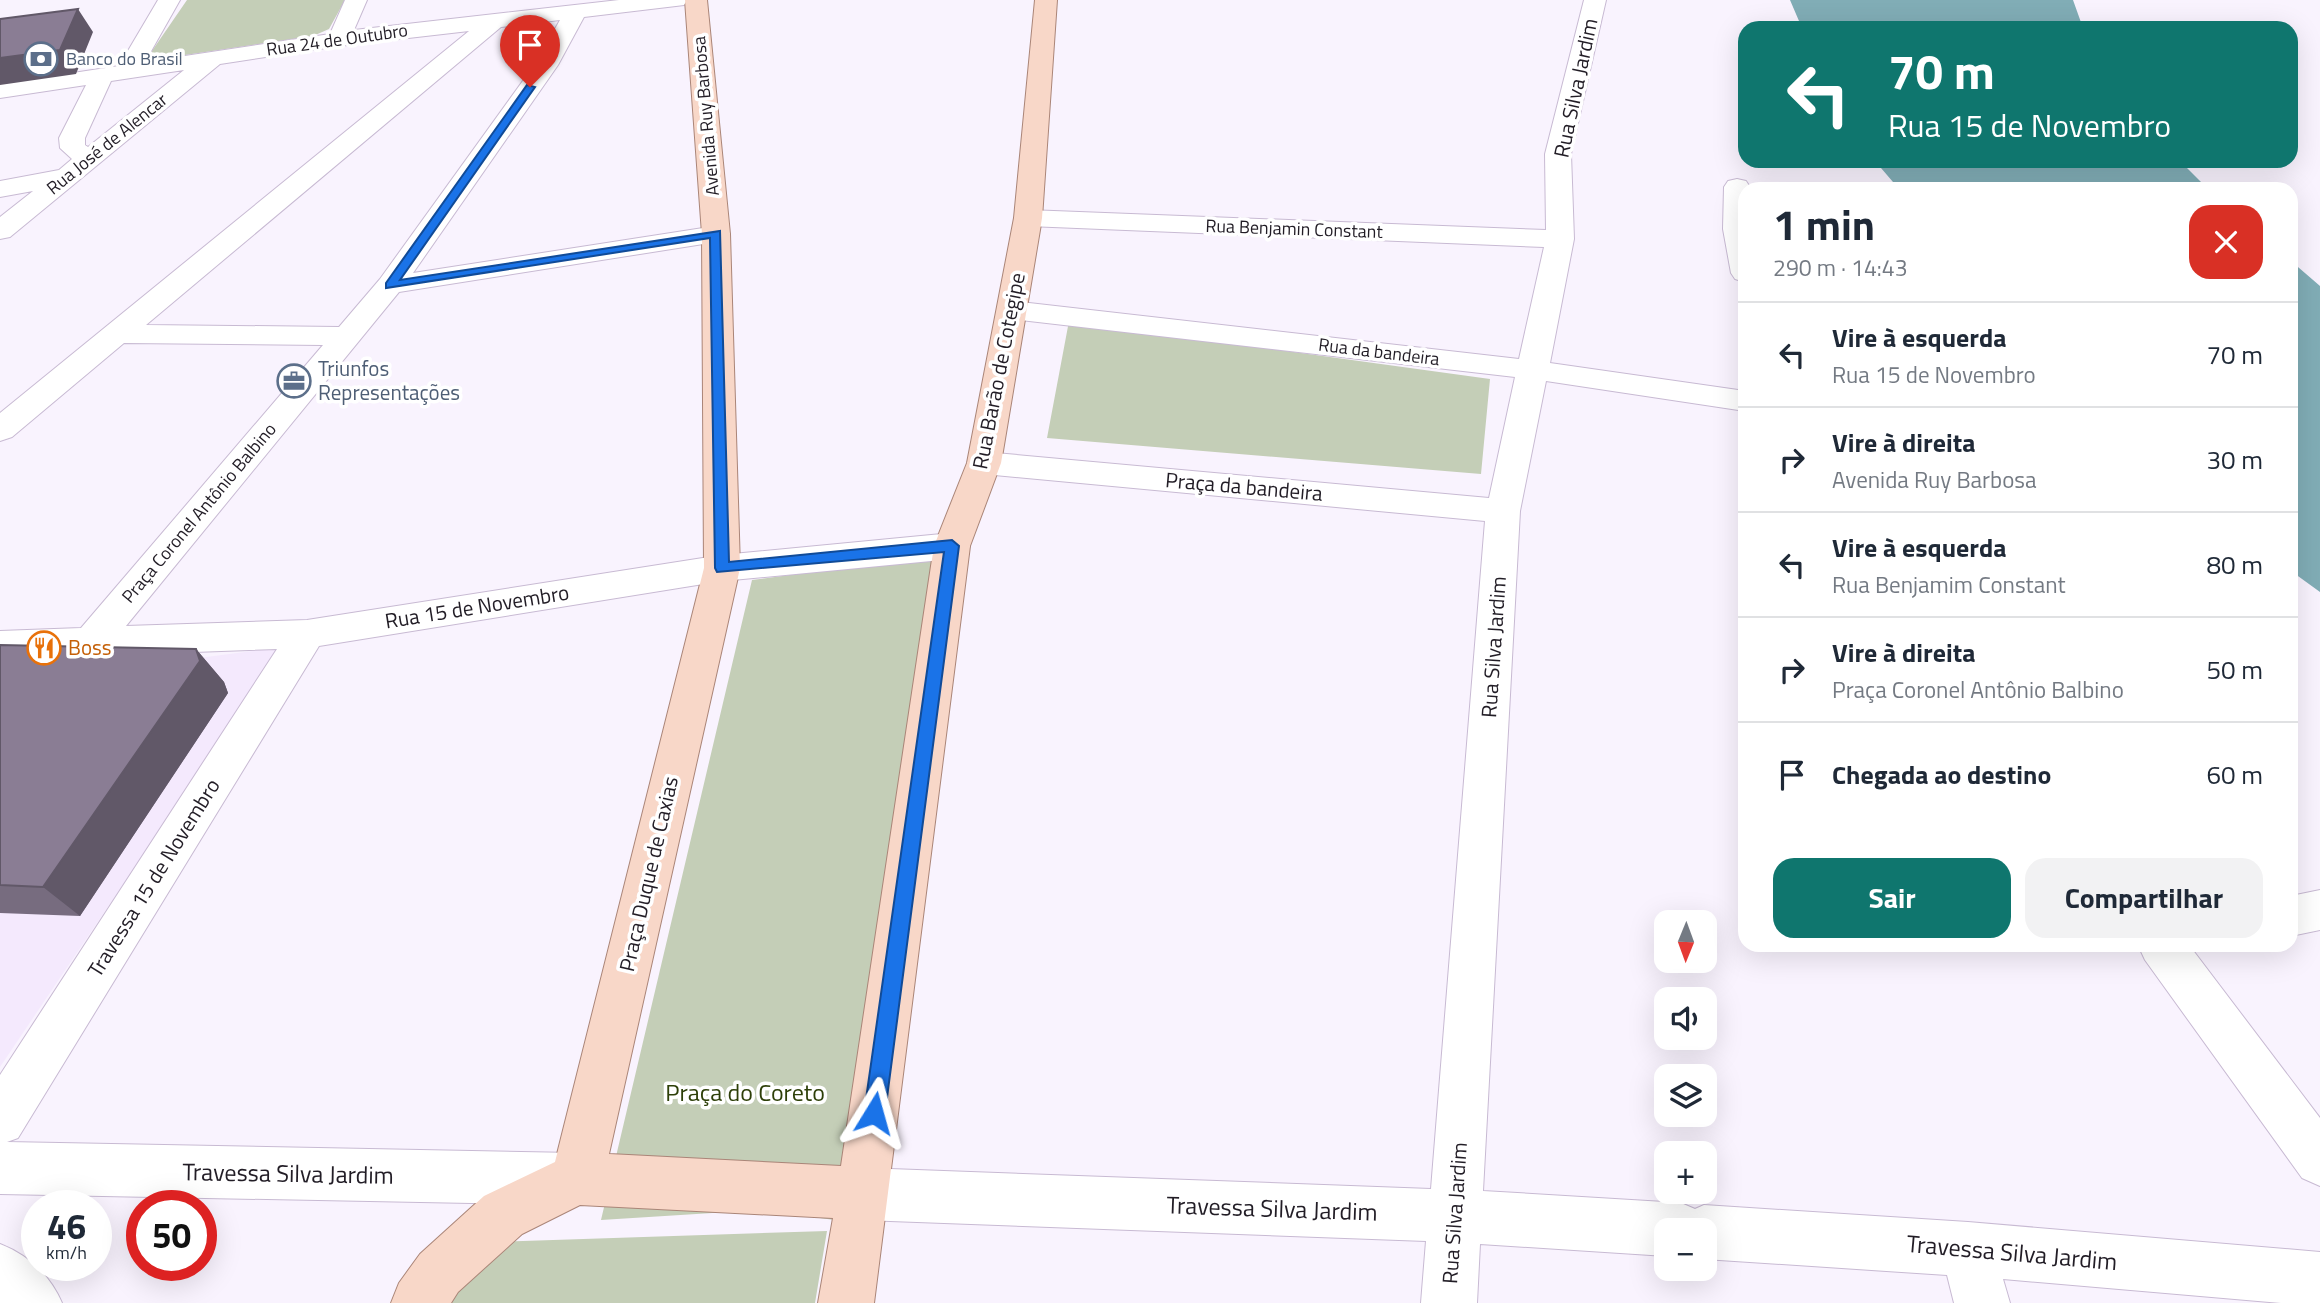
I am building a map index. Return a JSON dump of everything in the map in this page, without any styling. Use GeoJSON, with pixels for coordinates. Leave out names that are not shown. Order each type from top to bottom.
{"type":"FeatureCollection","features":[{"type":"Feature","properties":{"kind":"main road","name":"Avenida Ruy Barbosa"},"geometry":{"type":"LineString","coordinates":[[696,0],[716,234],[722,568]]}},
{"type":"Feature","properties":{"kind":"main road","name":"Rua Barão de Cotegipe"},"geometry":{"type":"LineString","coordinates":[[846,1303],[952,546],[984,463],[1028,218],[1046,0]]}},
{"type":"Feature","properties":{"kind":"main road","name":"Praça Duque de Caxias"},"geometry":{"type":"LineString","coordinates":[[577,1179],[722,568]]}},
{"type":"Feature","properties":{"kind":"main road"},"geometry":{"type":"LineString","coordinates":[[419,1303],[439,1273],[503,1215],[577,1179],[863,1194]]}},
{"type":"Feature","properties":{"kind":"street"},"geometry":{"type":"LineString","coordinates":[[88,159],[73,148],[72,138],[114,74],[169,0]]}},
{"type":"Feature","properties":{"kind":"street"},"geometry":{"type":"LineString","coordinates":[[339,39],[356,0]]}},
{"type":"Feature","properties":{"kind":"street","name":"Rua 24 de Outubro"},"geometry":{"type":"LineString","coordinates":[[0,91],[339,39],[676,0]]}},
{"type":"Feature","properties":{"kind":"street","name":"Rua Silva Jardim"},"geometry":{"type":"LineString","coordinates":[[1449,1303],[1503,511],[1560,239],[1558,154],[1595,0]]}},
{"type":"Feature","properties":{"kind":"street","name":"Praça Coronel Antônio Balbino"},"geometry":{"type":"LineString","coordinates":[[92,641],[390,285],[546,65],[576,12]]}},
{"type":"Feature","properties":{"kind":"street"},"geometry":{"type":"LineString","coordinates":[[0,430],[496,20]]}},
{"type":"Feature","properties":{"kind":"street","name":"Rua José de Alencar"},"geometry":{"type":"LineString","coordinates":[[3,227],[214,58]]}},
{"type":"Feature","properties":{"kind":"street"},"geometry":{"type":"LineString","coordinates":[[0,188],[66,177]]}},
{"type":"Feature","properties":{"kind":"street"},"geometry":{"type":"LineString","coordinates":[[1737,187],[1738,234]]}},
{"type":"Feature","properties":{"kind":"street","name":"Rua Benjamin Constant"},"geometry":{"type":"LineString","coordinates":[[1028,218],[1560,239]]}},
{"type":"Feature","properties":{"kind":"street"},"geometry":{"type":"LineString","coordinates":[[390,285],[716,234]]}},
{"type":"Feature","properties":{"kind":"street","name":"Rua da bandeira"},"geometry":{"type":"LineString","coordinates":[[1012,310],[1533,370],[1738,400]]}},
{"type":"Feature","properties":{"kind":"street"},"geometry":{"type":"LineString","coordinates":[[119,334],[346,336]]}},
{"type":"Feature","properties":{"kind":"street","name":"Praça da bandeira"},"geometry":{"type":"LineString","coordinates":[[984,463],[1503,511]]}},
{"type":"Feature","properties":{"kind":"street","name":"Rua 15 de Novembro"},"geometry":{"type":"LineString","coordinates":[[0,646],[307,634],[722,568],[952,546]]}},
{"type":"Feature","properties":{"kind":"street","name":"Travessa 15 de Novembro"},"geometry":{"type":"LineString","coordinates":[[0,1120],[307,634]]}},
{"type":"Feature","properties":{"kind":"street"},"geometry":{"type":"LineString","coordinates":[[2298,915],[2320,910]]}},
{"type":"Feature","properties":{"kind":"street"},"geometry":{"type":"LineString","coordinates":[[2166,952],[2320,1160]]}},
{"type":"Feature","properties":{"kind":"street","name":"Travessa Silva Jardim"},"geometry":{"type":"LineString","coordinates":[[0,1168],[577,1179]]}},
{"type":"Feature","properties":{"kind":"street","name":"Travessa Silva Jardim"},"geometry":{"type":"LineString","coordinates":[[863,1194],[1455,1216],[1654,1228]]}},
{"type":"Feature","properties":{"kind":"street","name":"Travessa Silva Jardim"},"geometry":{"type":"LineString","coordinates":[[1717,1233],[1968,1249],[2320,1279]]}},
{"type":"Feature","properties":{"kind":"street"},"geometry":{"type":"LineString","coordinates":[[1968,1249],[1982,1303]]}},
{"type":"Feature","properties":{"kind":"street"},"geometry":{"type":"LineString","coordinates":[[0,1271],[34,1303]]}},
{"type":"Feature","properties":{"kind":"shaded area"},"geometry":{"type":"Polygon","coordinates":[[[283,647],[0,1067],[0,684],[283,647]]]}},
{"type":"Feature","properties":{"kind":"green space"},"geometry":{"type":"Polygon","coordinates":[[[187,0],[345,0],[329,29],[313,36],[145,61],[187,0]]]}},
{"type":"Feature","properties":{"kind":"green space"},"geometry":{"type":"Polygon","coordinates":[[[1069,321],[1490,379],[1481,474],[1047,438],[1069,321]]]}},
{"type":"Feature","properties":{"kind":"green space","name":"Praça do Coreto"},"geometry":{"type":"Polygon","coordinates":[[[959,552],[834,1220],[820,1218],[821,1206],[601,1220],[752,580],[959,552]]]}},
{"type":"Feature","properties":{"kind":"green space"},"geometry":{"type":"Polygon","coordinates":[[[827,1231],[815,1303],[450,1303],[489,1242],[827,1231]]]}},
{"type":"Feature","properties":{"kind":"water"},"geometry":{"type":"Polygon","coordinates":[[[1790,0],[2073,0],[2080,21],[1799,21],[1790,0]]]}},
{"type":"Feature","properties":{"kind":"water"},"geometry":{"type":"Polygon","coordinates":[[[1881,168],[2187,168],[2201,182],[1893,182],[1881,168]]]}},
{"type":"Feature","properties":{"kind":"water"},"geometry":{"type":"Polygon","coordinates":[[[2298,267],[2320,286],[2320,592],[2298,576],[2298,267]]]}},
{"type":"Feature","properties":{"kind":"building"},"geometry":{"type":"Polygon","coordinates":[[[78,9],[60,50],[0,58],[0,19],[78,9]]]}},
{"type":"Feature","properties":{"kind":"building"},"geometry":{"type":"Polygon","coordinates":[[[0,645],[196,649],[200,661],[43,887],[0,885],[0,645]]]}},
{"type":"Feature","properties":{"kind":"place","name":"Banco do Brasil"},"geometry":{"type":"Point","coordinates":[41,59]}},
{"type":"Feature","properties":{"kind":"place","name":"Triunfos Representações"},"geometry":{"type":"Point","coordinates":[294,381]}},
{"type":"Feature","properties":{"kind":"place","name":"Boss"},"geometry":{"type":"Point","coordinates":[44,648]}},
{"type":"Feature","properties":{"kind":"route"},"geometry":{"type":"LineString","coordinates":[[530,87],[390,285],[716,234],[722,568],[952,546],[874,1113]]}}]}
